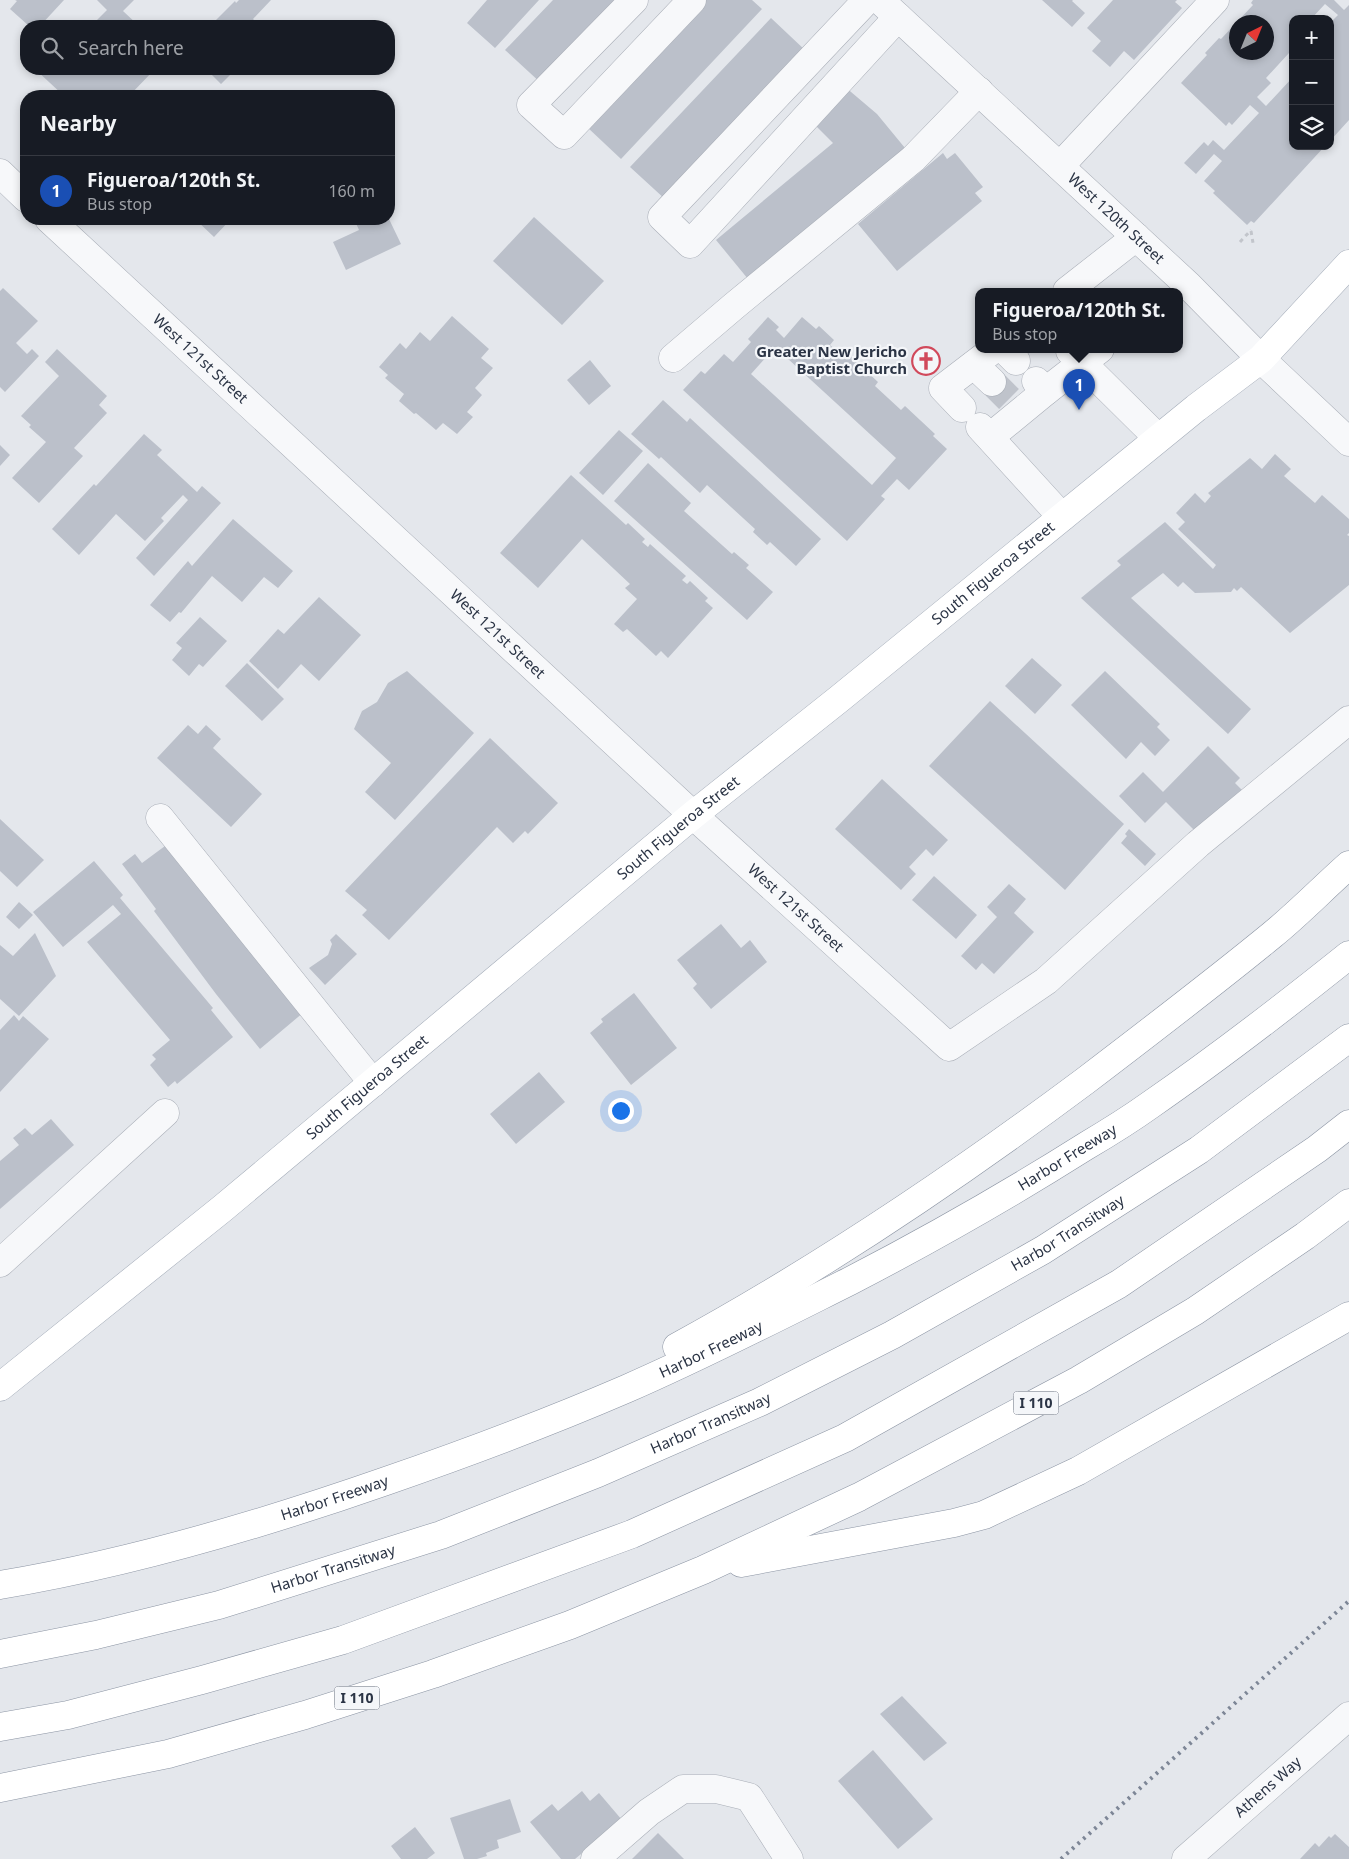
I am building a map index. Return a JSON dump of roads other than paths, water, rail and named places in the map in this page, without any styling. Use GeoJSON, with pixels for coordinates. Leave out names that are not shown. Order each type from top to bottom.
{"type":"FeatureCollection","features":[{"type":"Feature","properties":{"kind":"main road","name":"South Figueroa Street"},"geometry":{"type":"LineString","coordinates":[[0,1387],[216,1214],[693,815],[1158,438],[1260,359],[1349,264]]}},
{"type":"Feature","properties":{"kind":"main road"},"geometry":{"type":"LineString","coordinates":[[449,1460],[634,1370],[704,1333],[768,1296],[939,1187],[1041,1114],[1153,1029],[1273,934],[1349,864]]}},
{"type":"Feature","properties":{"kind":"main road","name":"Harbor Freeway"},"geometry":{"type":"LineString","coordinates":[[0,1585],[104,1564],[170,1548],[323,1502],[449,1460],[626,1389],[729,1342],[893,1259],[1015,1191],[1149,1106],[1269,1019],[1349,955]]}},
{"type":"Feature","properties":{"kind":"main road","name":"Harbor Transitway"},"geometry":{"type":"LineString","coordinates":[[0,1654],[96,1635],[219,1604],[441,1535],[598,1473],[760,1402],[892,1335],[1043,1250],[1199,1150],[1349,1038]]}},
{"type":"Feature","properties":{"kind":"main road"},"geometry":{"type":"LineString","coordinates":[[0,1727],[68,1715],[343,1640],[632,1534],[845,1438],[1119,1284],[1309,1154],[1349,1124]]}},
{"type":"Feature","properties":{"kind":"main road","name":"I 110"},"geometry":{"type":"LineString","coordinates":[[0,1788],[168,1754],[305,1715],[433,1674],[570,1625],[703,1570],[858,1497],[1079,1380],[1195,1311],[1305,1236],[1349,1203]]}},
{"type":"Feature","properties":{"kind":"main road"},"geometry":{"type":"LineString","coordinates":[[703,1570],[954,1523],[984,1515],[1078,1471],[1349,1316]]}},
{"type":"Feature","properties":{"kind":"street"},"geometry":{"type":"LineString","coordinates":[[634,0],[531,105],[564,135],[692,0]]}},
{"type":"Feature","properties":{"kind":"street"},"geometry":{"type":"LineString","coordinates":[[867,0],[662,217],[690,244],[889,9]]}},
{"type":"Feature","properties":{"kind":"street"},"geometry":{"type":"LineString","coordinates":[[1060,166],[1215,0]]}},
{"type":"Feature","properties":{"kind":"street","name":"West 120th Street"},"geometry":{"type":"LineString","coordinates":[[889,9],[1189,286],[1260,359],[1349,442]]}},
{"type":"Feature","properties":{"kind":"street"},"geometry":{"type":"LineString","coordinates":[[672,358],[914,159],[979,92]]}},
{"type":"Feature","properties":{"kind":"street"},"geometry":{"type":"LineString","coordinates":[[0,173],[20,192]]}},
{"type":"Feature","properties":{"kind":"street","name":"West 121st Street"},"geometry":{"type":"LineString","coordinates":[[55,225],[693,815],[949,1047],[1046,981],[1198,844],[1349,720]]}},
{"type":"Feature","properties":{"kind":"street"},"geometry":{"type":"LineString","coordinates":[[1075,288],[1136,237]]}},
{"type":"Feature","properties":{"kind":"street"},"geometry":{"type":"LineString","coordinates":[[962,408],[943,388],[1001,374],[1041,386],[1085,354],[1158,438]]}},
{"type":"Feature","properties":{"kind":"street"},"geometry":{"type":"LineString","coordinates":[[1001,374],[985,432],[1062,517]]}},
{"type":"Feature","properties":{"kind":"street"},"geometry":{"type":"LineString","coordinates":[[160,818],[373,1083]]}},
{"type":"Feature","properties":{"kind":"street"},"geometry":{"type":"LineString","coordinates":[[0,1263],[165,1113]]}},
{"type":"Feature","properties":{"kind":"street","name":"Athens Way"},"geometry":{"type":"LineString","coordinates":[[1186,1859],[1349,1716]]}},
{"type":"Feature","properties":{"kind":"street"},"geometry":{"type":"LineString","coordinates":[[595,1859],[649,1812],[683,1789],[716,1789],[749,1797],[789,1859]]}},
{"type":"Feature","properties":{"kind":"tunnel"},"geometry":{"type":"LineString","coordinates":[[992,382],[1009,399]]}},
{"type":"Feature","properties":{"kind":"railway"},"geometry":{"type":"LineString","coordinates":[[1061,1859],[1349,1601]]}},
{"type":"Feature","properties":{"kind":"place","name":"Greater New Jericho Baptist Church"},"geometry":{"type":"Point","coordinates":[926,361]}},
{"type":"Feature","properties":{"kind":"place","name":"Figueroa/120th St."},"geometry":{"type":"Point","coordinates":[1079,410]}}]}
